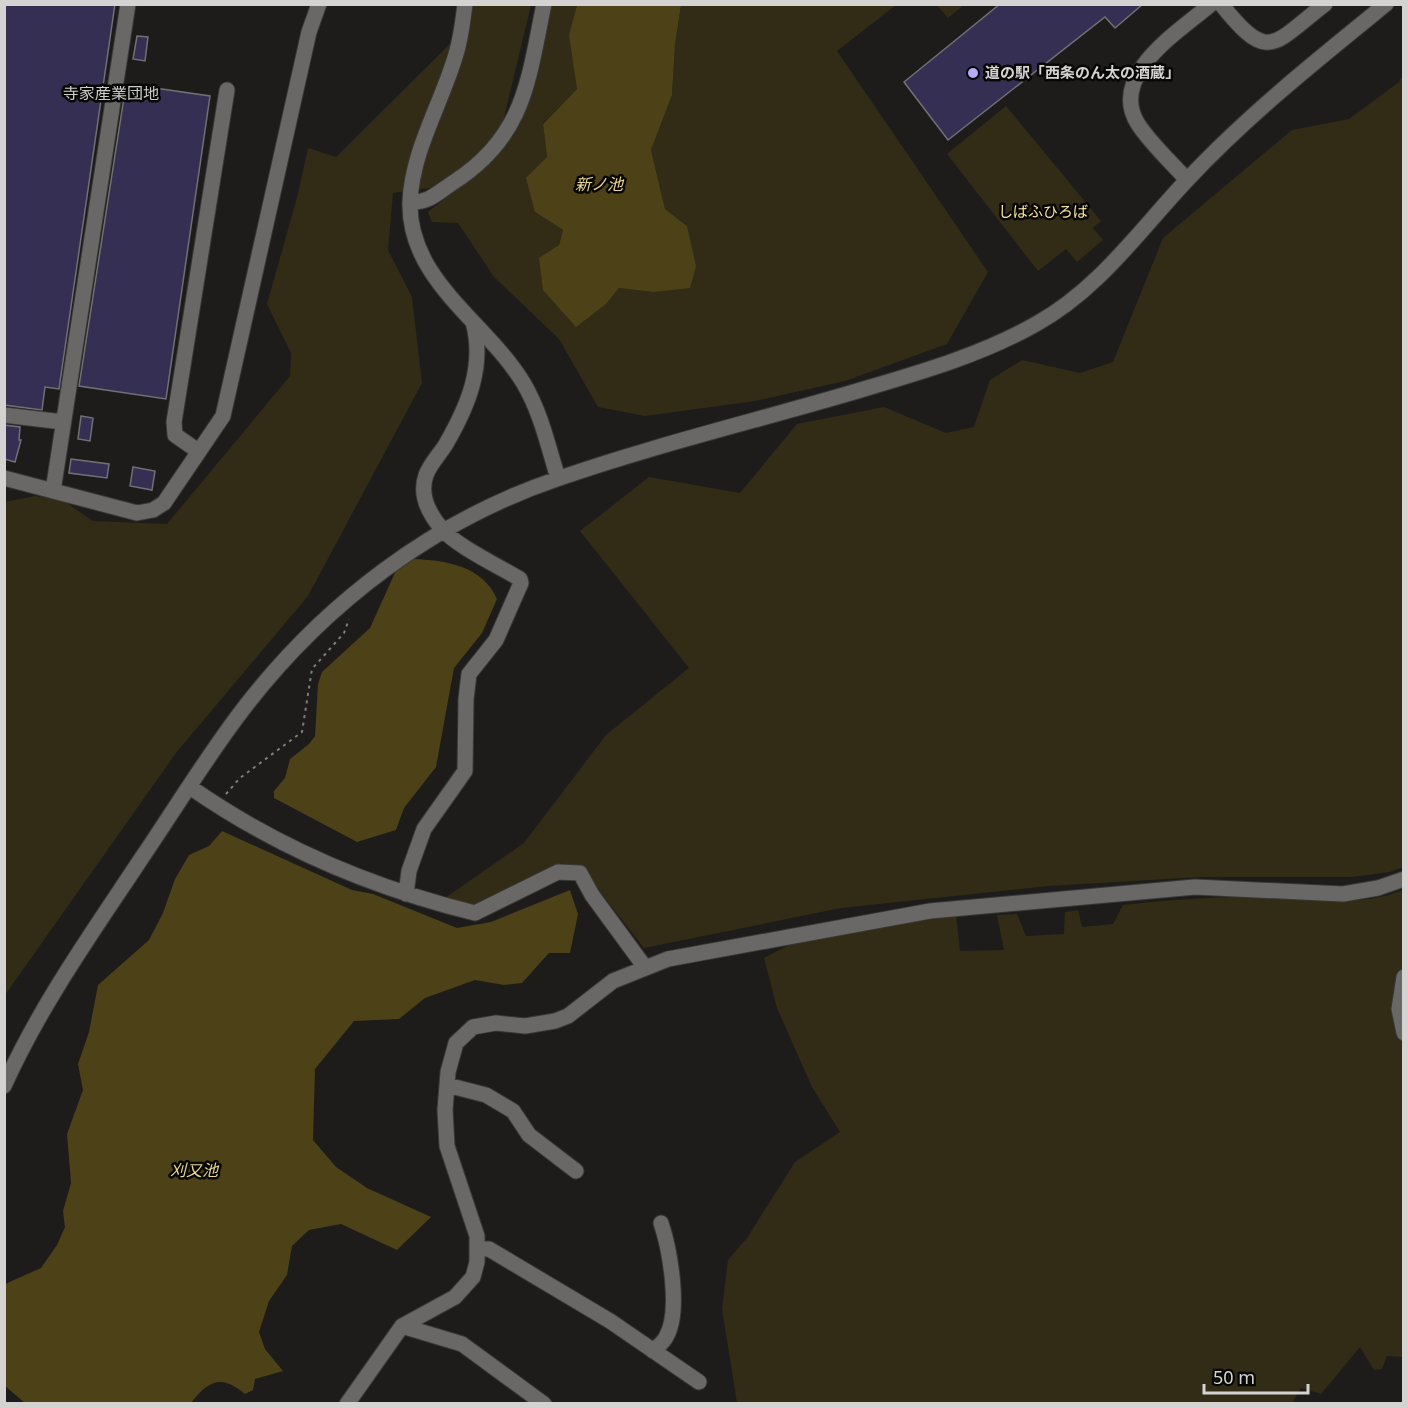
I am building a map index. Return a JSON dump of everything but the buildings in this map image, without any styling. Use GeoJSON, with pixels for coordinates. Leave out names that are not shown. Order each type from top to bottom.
{"type":"FeatureCollection","features":[{"type":"Feature","properties":{"kind":"street"},"geometry":{"type":"LineString","coordinates":[[53,491],[128,4]]}},
{"type":"Feature","properties":{"kind":"street"},"geometry":{"type":"LineString","coordinates":[[4,478],[137,513],[153,510],[164,503],[223,416],[309,32],[319,4]]}},
{"type":"Feature","properties":{"kind":"street"},"geometry":{"type":"LineString","coordinates":[[465,4],[456,55],[419,155],[410,202],[415,235],[425,261],[441,286],[523,383],[539,415],[558,478]]}},
{"type":"Feature","properties":{"kind":"street"},"geometry":{"type":"LineString","coordinates":[[410,202],[424,202],[474,169],[508,133],[528,83],[544,4]]}},
{"type":"Feature","properties":{"kind":"street"},"geometry":{"type":"LineString","coordinates":[[1187,180],[1138,124],[1132,111],[1132,90],[1140,68],[1149,57],[1211,4]]}},
{"type":"Feature","properties":{"kind":"street"},"geometry":{"type":"LineString","coordinates":[[1221,4],[1245,33],[1255,41],[1268,44],[1279,39],[1324,4]]}},
{"type":"Feature","properties":{"kind":"street"},"geometry":{"type":"LineString","coordinates":[[4,1086],[53,990],[243,709],[278,666],[317,625],[358,590],[443,531],[496,502],[558,478],[885,383],[1002,342],[1071,302],[1101,276],[1187,180],[1295,76],[1386,4]]}},
{"type":"Feature","properties":{"kind":"street"},"geometry":{"type":"LineString","coordinates":[[198,451],[175,435],[174,422],[226,90]]}},
{"type":"Feature","properties":{"kind":"street"},"geometry":{"type":"LineString","coordinates":[[406,894],[409,871],[424,830],[465,771],[466,699],[469,674],[496,640],[521,583],[520,579],[443,531],[424,501],[426,475],[446,444],[471,395],[478,361],[477,338],[473,322]]}},
{"type":"Feature","properties":{"kind":"street"},"geometry":{"type":"LineString","coordinates":[[4,415],[63,422]]}},
{"type":"Feature","properties":{"kind":"street"},"geometry":{"type":"LineString","coordinates":[[190,787],[264,833],[356,877],[475,913],[558,872],[580,873],[592,895],[644,966]]}},
{"type":"Feature","properties":{"kind":"street"},"geometry":{"type":"LineString","coordinates":[[351,1402],[402,1326],[455,1297],[473,1277],[478,1249],[477,1236],[447,1146],[447,1085],[456,1043],[473,1027],[496,1023],[525,1026],[555,1021],[567,1016],[613,981],[644,966],[668,958],[930,911],[1196,887],[1343,894],[1378,888],[1404,879]]}},
{"type":"Feature","properties":{"kind":"street"},"geometry":{"type":"LineString","coordinates":[[1404,977],[1399,1010],[1404,1033]]}},
{"type":"Feature","properties":{"kind":"street"},"geometry":{"type":"LineString","coordinates":[[447,1085],[486,1095],[513,1111],[529,1135],[576,1171]]}},
{"type":"Feature","properties":{"kind":"street"},"geometry":{"type":"LineString","coordinates":[[653,1351],[666,1338],[670,1326],[672,1297],[673,1277],[670,1248],[661,1223]]}},
{"type":"Feature","properties":{"kind":"street"},"geometry":{"type":"LineString","coordinates":[[478,1249],[489,1249],[610,1321],[699,1382]]}},
{"type":"Feature","properties":{"kind":"street"},"geometry":{"type":"LineString","coordinates":[[402,1326],[462,1344],[544,1404]]}},
{"type":"Feature","properties":{"kind":"path"},"geometry":{"type":"LineString","coordinates":[[216,805],[240,778],[302,732],[312,669],[344,633],[358,590]]}},
{"type":"Feature","properties":{"kind":"green space"},"geometry":{"type":"Polygon","coordinates":[[[472,5],[531,5],[498,143],[430,188],[393,193],[388,250],[412,297],[422,383],[308,596],[176,753],[5,995],[5,502],[35,496],[64,501],[93,521],[167,524],[290,376],[291,353],[267,304],[298,194],[308,148],[336,157],[451,43],[472,5]]]}},
{"type":"Feature","properties":{"kind":"green space"},"geometry":{"type":"Polygon","coordinates":[[[549,5],[577,5],[570,35],[577,89],[543,123],[547,158],[535,212],[563,230],[559,245],[606,304],[619,288],[653,292],[687,226],[665,209],[651,150],[672,95],[675,45],[681,5],[896,5],[837,51],[988,272],[947,344],[845,381],[755,401],[645,416],[598,407],[559,339],[494,277],[458,223],[432,222],[428,212],[483,169],[511,138],[526,109],[531,92],[549,5]]]}},
{"type":"Feature","properties":{"kind":"green space"},"geometry":{"type":"Polygon","coordinates":[[[937,5],[964,5],[948,18],[937,5]]]}},
{"type":"Feature","properties":{"kind":"green space"},"geometry":{"type":"Polygon","coordinates":[[[1403,75],[1403,867],[1390,872],[1352,877],[1201,877],[1048,886],[841,908],[644,948],[583,870],[562,863],[470,907],[445,898],[524,843],[606,735],[689,668],[580,531],[649,477],[740,493],[797,424],[884,407],[946,433],[974,427],[990,380],[1022,360],[1080,373],[1113,362],[1163,238],[1292,130],[1349,119],[1399,82],[1403,75]]]}},
{"type":"Feature","properties":{"kind":"green space","name":"しばふひろば"},"geometry":{"type":"Polygon","coordinates":[[[1006,106],[1101,221],[1090,230],[1093,228],[1103,240],[1077,262],[1066,249],[1038,271],[947,154],[1006,106]]]}},
{"type":"Feature","properties":{"kind":"green space"},"geometry":{"type":"Polygon","coordinates":[[[1403,890],[1403,964],[1397,987],[1397,1034],[1404,1045],[1403,1357],[1387,1356],[1382,1369],[1374,1370],[1360,1347],[1321,1394],[1301,1388],[1292,1403],[737,1403],[722,1309],[728,1260],[747,1238],[795,1162],[840,1132],[812,1087],[777,1008],[764,958],[795,942],[956,914],[960,951],[1004,950],[997,915],[1017,914],[1026,936],[1064,934],[1065,912],[1078,910],[1082,927],[1113,924],[1123,905],[1230,897],[1353,900],[1387,896],[1403,890]]]}},
{"type":"Feature","properties":{"kind":"water","name":"新ノ池"},"geometry":{"type":"Polygon","coordinates":[[[577,5],[681,5],[675,45],[672,95],[651,150],[665,209],[687,226],[696,266],[690,288],[653,292],[619,288],[606,304],[576,327],[543,290],[539,258],[559,245],[563,230],[535,212],[526,178],[547,157],[543,124],[577,89],[569,35],[577,5]]]}},
{"type":"Feature","properties":{"kind":"water"},"geometry":{"type":"Polygon","coordinates":[[[413,559],[450,563],[473,572],[491,588],[497,599],[482,633],[454,668],[436,767],[404,808],[396,830],[357,842],[274,798],[274,791],[285,778],[290,759],[309,744],[315,736],[318,684],[322,672],[370,628],[398,566],[413,559]]]}},
{"type":"Feature","properties":{"kind":"water","name":"刈又池"},"geometry":{"type":"Polygon","coordinates":[[[222,831],[352,890],[373,894],[457,928],[491,922],[570,890],[578,914],[570,953],[549,953],[522,983],[504,985],[475,980],[425,998],[399,1019],[354,1021],[315,1069],[313,1140],[336,1167],[367,1188],[431,1217],[397,1250],[341,1224],[309,1230],[292,1246],[287,1275],[269,1301],[259,1332],[265,1349],[283,1371],[255,1379],[253,1390],[245,1394],[229,1384],[216,1382],[203,1389],[191,1403],[25,1403],[5,1386],[5,1284],[41,1268],[57,1245],[65,1227],[63,1211],[71,1183],[67,1134],[83,1090],[78,1064],[89,1032],[98,985],[149,940],[163,913],[175,879],[189,855],[209,846],[222,831]]]}},
{"type":"Feature","properties":{"kind":"place","name":"道の駅「西条のん太の酒蔵」"},"geometry":{"type":"Point","coordinates":[973,73]}},
{"type":"Feature","properties":{"kind":"district","name":"寺家産業団地"},"geometry":{"type":"Point","coordinates":[111,93]}}]}
